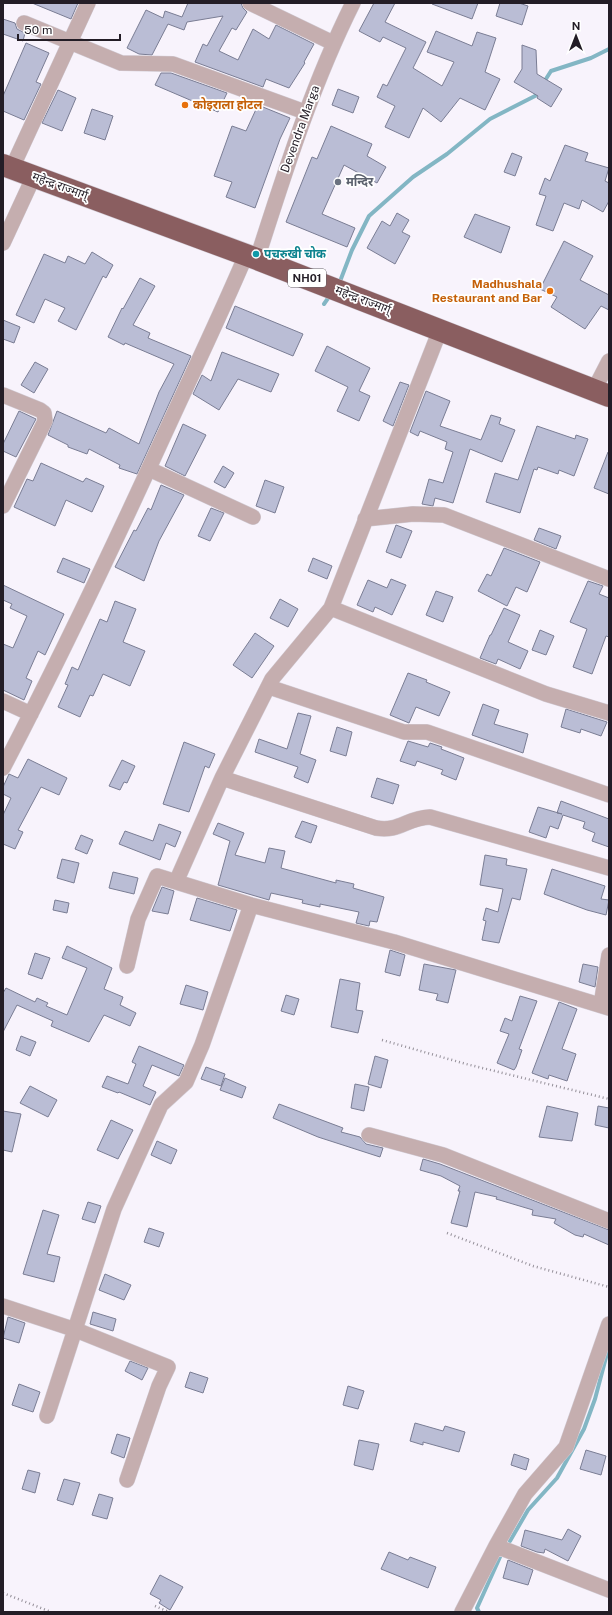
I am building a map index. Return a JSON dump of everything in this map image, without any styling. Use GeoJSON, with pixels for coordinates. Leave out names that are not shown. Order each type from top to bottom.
{"type":"FeatureCollection","features":[{"type":"Feature","properties":{"kind":"highway","name":"महेन्द्र राज्मार्ग्"},"geometry":{"type":"LineString","coordinates":[[8,166],[252,257],[602,393]]}},
{"type":"Feature","properties":{"kind":"street"},"geometry":{"type":"LineString","coordinates":[[8,166],[88,3]]}},
{"type":"Feature","properties":{"kind":"street"},"geometry":{"type":"LineString","coordinates":[[250,3],[332,43]]}},
{"type":"Feature","properties":{"kind":"street","name":"Devendra Marga"},"geometry":{"type":"LineString","coordinates":[[3,768],[31,714],[216,327],[252,257],[332,43],[353,3]]}},
{"type":"Feature","properties":{"kind":"street"},"geometry":{"type":"LineString","coordinates":[[24,23],[69,43],[121,63],[173,64],[305,112]]}},
{"type":"Feature","properties":{"kind":"street"},"geometry":{"type":"LineString","coordinates":[[3,243],[34,176]]}},
{"type":"Feature","properties":{"kind":"street"},"geometry":{"type":"LineString","coordinates":[[176,882],[222,778],[272,679],[330,608],[440,330]]}},
{"type":"Feature","properties":{"kind":"street"},"geometry":{"type":"LineString","coordinates":[[602,393],[609,360]]}},
{"type":"Feature","properties":{"kind":"street"},"geometry":{"type":"LineString","coordinates":[[3,395],[40,410],[45,417],[45,421],[3,506]]}},
{"type":"Feature","properties":{"kind":"street"},"geometry":{"type":"LineString","coordinates":[[149,469],[253,517]]}},
{"type":"Feature","properties":{"kind":"street"},"geometry":{"type":"LineString","coordinates":[[365,519],[413,514],[444,515],[609,580]]}},
{"type":"Feature","properties":{"kind":"street"},"geometry":{"type":"LineString","coordinates":[[330,608],[546,694],[609,713]]}},
{"type":"Feature","properties":{"kind":"street"},"geometry":{"type":"LineString","coordinates":[[269,687],[404,732],[427,732],[609,795]]}},
{"type":"Feature","properties":{"kind":"street"},"geometry":{"type":"LineString","coordinates":[[3,701],[31,714]]}},
{"type":"Feature","properties":{"kind":"street"},"geometry":{"type":"LineString","coordinates":[[222,778],[376,828],[394,829],[411,820],[430,817],[609,868]]}},
{"type":"Feature","properties":{"kind":"street"},"geometry":{"type":"LineString","coordinates":[[127,966],[138,919],[157,876],[252,905],[394,942],[605,1007],[609,955]]}},
{"type":"Feature","properties":{"kind":"street"},"geometry":{"type":"LineString","coordinates":[[47,1416],[114,1209],[161,1105],[186,1082],[202,1046],[252,905]]}},
{"type":"Feature","properties":{"kind":"street"},"geometry":{"type":"LineString","coordinates":[[369,1136],[442,1154],[609,1221]]}},
{"type":"Feature","properties":{"kind":"street"},"geometry":{"type":"LineString","coordinates":[[3,1306],[76,1330],[168,1367],[159,1386],[127,1480]]}},
{"type":"Feature","properties":{"kind":"street"},"geometry":{"type":"LineString","coordinates":[[462,1612],[525,1494],[566,1447],[609,1324]]}},
{"type":"Feature","properties":{"kind":"street"},"geometry":{"type":"LineString","coordinates":[[496,1546],[609,1590]]}},
{"type":"Feature","properties":{"kind":"path"},"geometry":{"type":"LineString","coordinates":[[382,1040],[495,1071],[609,1099]]}},
{"type":"Feature","properties":{"kind":"path"},"geometry":{"type":"LineString","coordinates":[[447,1233],[533,1266],[609,1287]]}},
{"type":"Feature","properties":{"kind":"path"},"geometry":{"type":"LineString","coordinates":[[3,1593],[51,1612]]}},
{"type":"Feature","properties":{"kind":"path"},"geometry":{"type":"LineString","coordinates":[[155,1606],[169,1612]]}},
{"type":"Feature","properties":{"kind":"building"},"geometry":{"type":"Polygon","coordinates":[[[32,3],[78,3],[71,19],[32,3]]]}},
{"type":"Feature","properties":{"kind":"building"},"geometry":{"type":"Polygon","coordinates":[[[188,3],[241,3],[247,12],[236,30],[232,28],[219,51],[238,60],[253,29],[269,39],[276,25],[314,44],[304,62],[305,63],[289,88],[266,79],[263,87],[195,62],[203,44],[207,46],[223,16],[187,22],[184,30],[168,24],[152,55],[139,54],[127,48],[146,10],[163,18],[165,11],[182,17],[188,3]]]}},
{"type":"Feature","properties":{"kind":"building"},"geometry":{"type":"Polygon","coordinates":[[[374,3],[395,3],[385,22],[426,42],[413,68],[442,86],[454,62],[427,52],[436,31],[472,46],[477,32],[496,38],[485,72],[500,79],[485,110],[460,98],[441,122],[423,108],[409,138],[385,127],[395,106],[377,97],[383,84],[387,86],[406,48],[383,37],[380,42],[359,31],[374,3]]]}},
{"type":"Feature","properties":{"kind":"building"},"geometry":{"type":"Polygon","coordinates":[[[432,3],[478,3],[472,19],[432,3]]]}},
{"type":"Feature","properties":{"kind":"building"},"geometry":{"type":"Polygon","coordinates":[[[500,3],[519,3],[528,6],[522,25],[496,16],[500,3]]]}},
{"type":"Feature","properties":{"kind":"building"},"geometry":{"type":"Polygon","coordinates":[[[3,19],[15,23],[17,29],[25,33],[23,41],[3,34],[3,19]]]}},
{"type":"Feature","properties":{"kind":"building"},"geometry":{"type":"Polygon","coordinates":[[[26,43],[49,53],[36,82],[41,84],[24,120],[3,111],[3,96],[26,43]]]}},
{"type":"Feature","properties":{"kind":"building"},"geometry":{"type":"Polygon","coordinates":[[[522,45],[536,50],[537,74],[562,89],[551,107],[537,98],[538,96],[514,82],[522,69],[522,45]]]}},
{"type":"Feature","properties":{"kind":"building"},"geometry":{"type":"Polygon","coordinates":[[[161,73],[171,73],[227,93],[218,112],[155,85],[161,73]]]}},
{"type":"Feature","properties":{"kind":"building"},"geometry":{"type":"Polygon","coordinates":[[[338,89],[359,97],[353,113],[332,105],[338,89]]]}},
{"type":"Feature","properties":{"kind":"building"},"geometry":{"type":"Polygon","coordinates":[[[58,90],[76,98],[62,131],[42,123],[58,90]]]}},
{"type":"Feature","properties":{"kind":"building"},"geometry":{"type":"Polygon","coordinates":[[[258,105],[290,118],[280,139],[255,208],[226,197],[232,182],[214,176],[232,126],[246,131],[258,105]]]}},
{"type":"Feature","properties":{"kind":"building"},"geometry":{"type":"Polygon","coordinates":[[[92,109],[113,116],[105,140],[84,133],[92,109]]]}},
{"type":"Feature","properties":{"kind":"building"},"geometry":{"type":"Polygon","coordinates":[[[331,126],[372,144],[367,156],[386,167],[377,183],[344,165],[322,214],[355,228],[347,247],[286,222],[312,157],[317,159],[331,126]]]}},
{"type":"Feature","properties":{"kind":"building"},"geometry":{"type":"Polygon","coordinates":[[[565,145],[588,153],[585,161],[609,168],[605,181],[609,183],[609,201],[603,212],[582,200],[579,209],[564,203],[553,231],[536,225],[546,196],[539,194],[545,178],[550,181],[565,145]]]}},
{"type":"Feature","properties":{"kind":"building"},"geometry":{"type":"Polygon","coordinates":[[[512,153],[522,157],[515,176],[504,172],[512,153]]]}},
{"type":"Feature","properties":{"kind":"building"},"geometry":{"type":"Polygon","coordinates":[[[397,213],[409,220],[402,232],[410,236],[395,264],[367,248],[382,221],[390,226],[397,213]]]}},
{"type":"Feature","properties":{"kind":"building"},"geometry":{"type":"Polygon","coordinates":[[[475,214],[510,227],[501,253],[464,237],[475,214]]]}},
{"type":"Feature","properties":{"kind":"building"},"geometry":{"type":"Polygon","coordinates":[[[564,241],[593,256],[580,280],[609,295],[609,310],[601,306],[585,329],[551,307],[557,297],[540,289],[564,241]]]}},
{"type":"Feature","properties":{"kind":"building"},"geometry":{"type":"Polygon","coordinates":[[[92,252],[113,265],[106,278],[103,276],[76,330],[58,321],[65,308],[45,299],[34,323],[16,315],[44,254],[65,263],[68,256],[85,264],[92,252]]]}},
{"type":"Feature","properties":{"kind":"building"},"geometry":{"type":"Polygon","coordinates":[[[140,278],[155,286],[133,325],[150,333],[148,338],[191,356],[137,474],[119,468],[120,465],[89,449],[87,454],[68,447],[68,445],[48,435],[57,411],[106,433],[109,428],[139,444],[159,392],[174,364],[125,343],[124,345],[108,337],[122,308],[123,309],[140,278]]]}},
{"type":"Feature","properties":{"kind":"building"},"geometry":{"type":"Polygon","coordinates":[[[235,306],[303,334],[293,356],[226,328],[235,306]]]}},
{"type":"Feature","properties":{"kind":"building"},"geometry":{"type":"Polygon","coordinates":[[[3,320],[20,327],[14,343],[3,339],[3,320]]]}},
{"type":"Feature","properties":{"kind":"building"},"geometry":{"type":"Polygon","coordinates":[[[327,346],[370,368],[359,391],[370,396],[359,421],[337,411],[348,387],[315,371],[327,346]]]}},
{"type":"Feature","properties":{"kind":"building"},"geometry":{"type":"Polygon","coordinates":[[[222,352],[279,374],[271,392],[238,379],[219,410],[193,394],[202,375],[211,381],[222,352]]]}},
{"type":"Feature","properties":{"kind":"building"},"geometry":{"type":"Polygon","coordinates":[[[35,362],[48,369],[34,393],[21,385],[35,362]]]}},
{"type":"Feature","properties":{"kind":"building"},"geometry":{"type":"Polygon","coordinates":[[[400,382],[409,385],[393,426],[383,421],[400,382]]]}},
{"type":"Feature","properties":{"kind":"building"},"geometry":{"type":"Polygon","coordinates":[[[426,391],[450,401],[440,426],[481,440],[491,415],[501,418],[499,424],[515,430],[502,462],[470,449],[453,503],[435,498],[433,506],[422,504],[429,479],[443,483],[453,452],[445,449],[447,442],[420,431],[418,436],[410,432],[426,391]]]}},
{"type":"Feature","properties":{"kind":"building"},"geometry":{"type":"Polygon","coordinates":[[[19,411],[36,419],[16,457],[3,451],[3,444],[19,411]]]}},
{"type":"Feature","properties":{"kind":"building"},"geometry":{"type":"Polygon","coordinates":[[[183,424],[206,435],[185,476],[165,466],[183,424]]]}},
{"type":"Feature","properties":{"kind":"building"},"geometry":{"type":"Polygon","coordinates":[[[537,426],[575,439],[576,435],[588,439],[574,476],[559,470],[558,474],[538,467],[537,470],[534,469],[520,513],[486,502],[495,473],[518,480],[537,426]]]}},
{"type":"Feature","properties":{"kind":"building"},"geometry":{"type":"Polygon","coordinates":[[[609,452],[609,494],[594,488],[609,452]]]}},
{"type":"Feature","properties":{"kind":"building"},"geometry":{"type":"Polygon","coordinates":[[[41,463],[83,482],[86,478],[104,486],[92,512],[66,500],[55,526],[14,507],[27,479],[33,481],[41,463]]]}},
{"type":"Feature","properties":{"kind":"building"},"geometry":{"type":"Polygon","coordinates":[[[223,466],[234,473],[225,488],[214,482],[223,466]]]}},
{"type":"Feature","properties":{"kind":"building"},"geometry":{"type":"Polygon","coordinates":[[[265,480],[284,487],[275,513],[256,506],[265,480]]]}},
{"type":"Feature","properties":{"kind":"building"},"geometry":{"type":"Polygon","coordinates":[[[161,485],[184,495],[159,541],[144,581],[115,567],[134,530],[136,531],[148,508],[151,510],[161,485]]]}},
{"type":"Feature","properties":{"kind":"building"},"geometry":{"type":"Polygon","coordinates":[[[211,508],[224,513],[210,541],[198,536],[211,508]]]}},
{"type":"Feature","properties":{"kind":"building"},"geometry":{"type":"Polygon","coordinates":[[[396,525],[412,531],[401,558],[386,552],[396,525]]]}},
{"type":"Feature","properties":{"kind":"building"},"geometry":{"type":"Polygon","coordinates":[[[539,528],[561,536],[556,549],[534,540],[539,528]]]}},
{"type":"Feature","properties":{"kind":"building"},"geometry":{"type":"Polygon","coordinates":[[[504,548],[540,562],[527,592],[516,587],[507,606],[478,591],[487,574],[491,576],[504,548]]]}},
{"type":"Feature","properties":{"kind":"building"},"geometry":{"type":"Polygon","coordinates":[[[63,558],[90,569],[84,583],[57,572],[63,558]]]}},
{"type":"Feature","properties":{"kind":"building"},"geometry":{"type":"Polygon","coordinates":[[[313,558],[332,566],[327,579],[308,571],[313,558]]]}},
{"type":"Feature","properties":{"kind":"building"},"geometry":{"type":"Polygon","coordinates":[[[391,579],[406,585],[392,615],[375,607],[373,612],[357,605],[368,580],[387,588],[391,579]]]}},
{"type":"Feature","properties":{"kind":"building"},"geometry":{"type":"Polygon","coordinates":[[[588,581],[603,586],[599,594],[609,598],[609,637],[606,636],[592,674],[573,667],[587,629],[570,622],[588,581]]]}},
{"type":"Feature","properties":{"kind":"building"},"geometry":{"type":"Polygon","coordinates":[[[3,585],[64,614],[45,655],[38,651],[26,678],[32,681],[24,700],[3,690],[3,644],[13,648],[27,616],[10,608],[12,604],[3,600],[3,585]]]}},
{"type":"Feature","properties":{"kind":"building"},"geometry":{"type":"Polygon","coordinates":[[[436,591],[453,597],[443,622],[426,615],[436,591]]]}},
{"type":"Feature","properties":{"kind":"building"},"geometry":{"type":"Polygon","coordinates":[[[280,599],[298,609],[288,627],[270,618],[280,599]]]}},
{"type":"Feature","properties":{"kind":"building"},"geometry":{"type":"Polygon","coordinates":[[[115,601],[136,609],[123,642],[145,651],[130,686],[103,674],[93,696],[90,695],[80,717],[58,707],[68,685],[65,684],[72,667],[78,670],[100,619],[107,622],[115,601]]]}},
{"type":"Feature","properties":{"kind":"building"},"geometry":{"type":"Polygon","coordinates":[[[504,608],[520,615],[508,642],[528,651],[520,669],[498,659],[496,664],[480,658],[504,608]]]}},
{"type":"Feature","properties":{"kind":"building"},"geometry":{"type":"Polygon","coordinates":[[[540,630],[554,636],[546,655],[532,650],[540,630]]]}},
{"type":"Feature","properties":{"kind":"building"},"geometry":{"type":"Polygon","coordinates":[[[255,633],[274,646],[252,678],[233,665],[255,633]]]}},
{"type":"Feature","properties":{"kind":"building"},"geometry":{"type":"Polygon","coordinates":[[[408,673],[427,680],[426,682],[450,692],[439,716],[416,707],[409,723],[390,715],[408,673]]]}},
{"type":"Feature","properties":{"kind":"building"},"geometry":{"type":"Polygon","coordinates":[[[483,704],[499,710],[494,724],[528,734],[523,753],[472,735],[483,704]]]}},
{"type":"Feature","properties":{"kind":"building"},"geometry":{"type":"Polygon","coordinates":[[[566,709],[607,722],[601,736],[581,729],[580,733],[561,727],[566,709]]]}},
{"type":"Feature","properties":{"kind":"building"},"geometry":{"type":"Polygon","coordinates":[[[298,713],[311,716],[300,754],[316,760],[308,783],[294,777],[298,767],[255,752],[259,739],[287,749],[298,713]]]}},
{"type":"Feature","properties":{"kind":"building"},"geometry":{"type":"Polygon","coordinates":[[[337,727],[352,732],[346,756],[330,751],[337,727]]]}},
{"type":"Feature","properties":{"kind":"building"},"geometry":{"type":"Polygon","coordinates":[[[408,741],[428,747],[430,743],[464,758],[456,780],[441,774],[443,770],[417,761],[415,766],[400,761],[408,741]]]}},
{"type":"Feature","properties":{"kind":"building"},"geometry":{"type":"Polygon","coordinates":[[[184,742],[215,754],[209,768],[205,766],[189,812],[163,804],[184,742]]]}},
{"type":"Feature","properties":{"kind":"building"},"geometry":{"type":"Polygon","coordinates":[[[28,759],[67,778],[59,795],[41,787],[18,830],[23,832],[15,849],[3,844],[3,815],[11,798],[3,794],[3,787],[9,774],[18,778],[28,759]]]}},
{"type":"Feature","properties":{"kind":"building"},"geometry":{"type":"Polygon","coordinates":[[[122,760],[135,766],[127,783],[124,782],[120,790],[109,786],[122,760]]]}},
{"type":"Feature","properties":{"kind":"building"},"geometry":{"type":"Polygon","coordinates":[[[377,778],[399,785],[393,804],[371,797],[377,778]]]}},
{"type":"Feature","properties":{"kind":"building"},"geometry":{"type":"Polygon","coordinates":[[[561,801],[609,819],[609,847],[592,841],[595,833],[583,828],[585,822],[563,815],[558,829],[550,826],[546,838],[529,832],[538,807],[557,813],[561,801]]]}},
{"type":"Feature","properties":{"kind":"building"},"geometry":{"type":"Polygon","coordinates":[[[302,821],[317,826],[311,843],[295,837],[302,821]]]}},
{"type":"Feature","properties":{"kind":"building"},"geometry":{"type":"Polygon","coordinates":[[[218,823],[244,833],[235,855],[265,863],[269,848],[285,851],[281,868],[336,883],[336,880],[354,884],[353,888],[384,897],[377,922],[370,921],[369,926],[356,923],[359,912],[320,904],[320,907],[302,903],[303,900],[271,893],[269,900],[218,885],[230,841],[213,834],[218,823]]]}},
{"type":"Feature","properties":{"kind":"building"},"geometry":{"type":"Polygon","coordinates":[[[159,824],[181,832],[175,847],[166,843],[160,860],[119,844],[125,831],[153,841],[159,824]]]}},
{"type":"Feature","properties":{"kind":"building"},"geometry":{"type":"Polygon","coordinates":[[[81,835],[93,840],[87,854],[75,849],[81,835]]]}},
{"type":"Feature","properties":{"kind":"building"},"geometry":{"type":"Polygon","coordinates":[[[485,855],[507,859],[506,865],[527,869],[520,900],[512,898],[499,943],[482,940],[486,921],[483,920],[486,908],[498,912],[503,889],[480,885],[485,855]]]}},
{"type":"Feature","properties":{"kind":"building"},"geometry":{"type":"Polygon","coordinates":[[[62,859],[79,863],[74,883],[57,878],[62,859]]]}},
{"type":"Feature","properties":{"kind":"building"},"geometry":{"type":"Polygon","coordinates":[[[552,869],[605,886],[601,899],[609,900],[606,915],[587,910],[544,894],[552,869]]]}},
{"type":"Feature","properties":{"kind":"building"},"geometry":{"type":"Polygon","coordinates":[[[113,872],[138,878],[134,894],[109,888],[113,872]]]}},
{"type":"Feature","properties":{"kind":"building"},"geometry":{"type":"Polygon","coordinates":[[[162,887],[174,891],[168,914],[152,911],[162,887]]]}},
{"type":"Feature","properties":{"kind":"building"},"geometry":{"type":"Polygon","coordinates":[[[197,898],[237,910],[230,931],[190,920],[197,898]]]}},
{"type":"Feature","properties":{"kind":"building"},"geometry":{"type":"Polygon","coordinates":[[[55,900],[69,903],[67,913],[53,910],[55,900]]]}},
{"type":"Feature","properties":{"kind":"building"},"geometry":{"type":"Polygon","coordinates":[[[67,946],[112,968],[104,989],[123,997],[120,1005],[136,1013],[130,1026],[104,1015],[89,1042],[51,1026],[53,1021],[17,1005],[3,1032],[3,993],[6,988],[35,1002],[37,998],[48,1003],[46,1006],[67,1015],[87,968],[62,958],[67,946]]]}},
{"type":"Feature","properties":{"kind":"building"},"geometry":{"type":"Polygon","coordinates":[[[390,950],[405,955],[400,976],[385,972],[390,950]]]}},
{"type":"Feature","properties":{"kind":"building"},"geometry":{"type":"Polygon","coordinates":[[[35,953],[50,958],[42,979],[28,974],[35,953]]]}},
{"type":"Feature","properties":{"kind":"building"},"geometry":{"type":"Polygon","coordinates":[[[424,964],[456,970],[448,1003],[436,1000],[438,994],[419,990],[424,964]]]}},
{"type":"Feature","properties":{"kind":"building"},"geometry":{"type":"Polygon","coordinates":[[[583,964],[598,967],[595,987],[579,982],[583,964]]]}},
{"type":"Feature","properties":{"kind":"building"},"geometry":{"type":"Polygon","coordinates":[[[340,979],[360,983],[356,1010],[363,1011],[358,1033],[331,1027],[340,979]]]}},
{"type":"Feature","properties":{"kind":"building"},"geometry":{"type":"Polygon","coordinates":[[[186,985],[208,992],[203,1010],[180,1004],[186,985]]]}},
{"type":"Feature","properties":{"kind":"building"},"geometry":{"type":"Polygon","coordinates":[[[286,995],[299,999],[294,1015],[281,1011],[286,995]]]}},
{"type":"Feature","properties":{"kind":"building"},"geometry":{"type":"Polygon","coordinates":[[[520,996],[537,1001],[519,1049],[522,1050],[514,1070],[497,1063],[509,1034],[500,1031],[505,1018],[512,1021],[520,996]]]}},
{"type":"Feature","properties":{"kind":"building"},"geometry":{"type":"Polygon","coordinates":[[[559,1002],[577,1009],[562,1049],[576,1054],[567,1081],[549,1075],[548,1079],[532,1073],[559,1002]]]}},
{"type":"Feature","properties":{"kind":"building"},"geometry":{"type":"Polygon","coordinates":[[[21,1036],[36,1042],[30,1056],[16,1050],[21,1036]]]}},
{"type":"Feature","properties":{"kind":"building"},"geometry":{"type":"Polygon","coordinates":[[[139,1046],[184,1065],[179,1076],[152,1065],[143,1086],[156,1092],[150,1105],[119,1092],[118,1093],[102,1087],[107,1076],[128,1084],[136,1064],[132,1062],[139,1046]]]}},
{"type":"Feature","properties":{"kind":"building"},"geometry":{"type":"Polygon","coordinates":[[[375,1056],[388,1060],[381,1088],[368,1084],[375,1056]]]}},
{"type":"Feature","properties":{"kind":"building"},"geometry":{"type":"Polygon","coordinates":[[[206,1067],[225,1074],[221,1086],[201,1079],[206,1067]]]}},
{"type":"Feature","properties":{"kind":"building"},"geometry":{"type":"Polygon","coordinates":[[[225,1078],[246,1087],[242,1098],[220,1090],[225,1078]]]}},
{"type":"Feature","properties":{"kind":"building"},"geometry":{"type":"Polygon","coordinates":[[[355,1084],[369,1087],[364,1111],[351,1108],[355,1084]]]}},
{"type":"Feature","properties":{"kind":"building"},"geometry":{"type":"Polygon","coordinates":[[[30,1086],[57,1100],[48,1117],[20,1103],[30,1086]]]}},
{"type":"Feature","properties":{"kind":"building"},"geometry":{"type":"Polygon","coordinates":[[[279,1104],[343,1128],[341,1132],[360,1137],[366,1144],[383,1148],[380,1157],[318,1137],[273,1118],[279,1104]]]}},
{"type":"Feature","properties":{"kind":"building"},"geometry":{"type":"Polygon","coordinates":[[[547,1106],[578,1113],[572,1141],[539,1137],[547,1106]]]}},
{"type":"Feature","properties":{"kind":"building"},"geometry":{"type":"Polygon","coordinates":[[[598,1106],[609,1108],[609,1128],[595,1125],[598,1106]]]}},
{"type":"Feature","properties":{"kind":"building"},"geometry":{"type":"Polygon","coordinates":[[[3,1111],[21,1114],[12,1152],[3,1150],[3,1111]]]}},
{"type":"Feature","properties":{"kind":"building"},"geometry":{"type":"Polygon","coordinates":[[[111,1120],[133,1130],[118,1159],[97,1150],[111,1120]]]}},
{"type":"Feature","properties":{"kind":"building"},"geometry":{"type":"Polygon","coordinates":[[[157,1141],[177,1150],[171,1164],[151,1155],[157,1141]]]}},
{"type":"Feature","properties":{"kind":"building"},"geometry":{"type":"Polygon","coordinates":[[[423,1159],[440,1164],[609,1230],[609,1245],[584,1234],[583,1237],[575,1235],[554,1223],[556,1219],[532,1215],[533,1210],[496,1199],[497,1197],[475,1192],[467,1227],[451,1223],[460,1186],[441,1176],[420,1170],[423,1159]]]}},
{"type":"Feature","properties":{"kind":"building"},"geometry":{"type":"Polygon","coordinates":[[[88,1202],[101,1206],[95,1223],[82,1219],[88,1202]]]}},
{"type":"Feature","properties":{"kind":"building"},"geometry":{"type":"Polygon","coordinates":[[[43,1210],[59,1215],[47,1254],[60,1257],[54,1282],[23,1274],[43,1210]]]}},
{"type":"Feature","properties":{"kind":"building"},"geometry":{"type":"Polygon","coordinates":[[[149,1228],[164,1233],[159,1247],[144,1242],[149,1228]]]}},
{"type":"Feature","properties":{"kind":"building"},"geometry":{"type":"Polygon","coordinates":[[[105,1274],[131,1285],[124,1300],[99,1290],[105,1274]]]}},
{"type":"Feature","properties":{"kind":"building"},"geometry":{"type":"Polygon","coordinates":[[[93,1312],[116,1319],[113,1331],[90,1324],[93,1312]]]}},
{"type":"Feature","properties":{"kind":"building"},"geometry":{"type":"Polygon","coordinates":[[[8,1317],[25,1323],[19,1343],[3,1338],[8,1317]]]}},
{"type":"Feature","properties":{"kind":"building"},"geometry":{"type":"Polygon","coordinates":[[[130,1361],[148,1368],[142,1380],[125,1371],[130,1361]]]}},
{"type":"Feature","properties":{"kind":"building"},"geometry":{"type":"Polygon","coordinates":[[[190,1372],[208,1378],[203,1393],[185,1387],[190,1372]]]}},
{"type":"Feature","properties":{"kind":"building"},"geometry":{"type":"Polygon","coordinates":[[[19,1384],[40,1392],[33,1412],[12,1405],[19,1384]]]}},
{"type":"Feature","properties":{"kind":"building"},"geometry":{"type":"Polygon","coordinates":[[[348,1386],[364,1391],[358,1409],[343,1405],[348,1386]]]}},
{"type":"Feature","properties":{"kind":"building"},"geometry":{"type":"Polygon","coordinates":[[[415,1423],[443,1431],[445,1426],[465,1432],[459,1452],[423,1442],[423,1445],[410,1441],[415,1423]]]}},
{"type":"Feature","properties":{"kind":"building"},"geometry":{"type":"Polygon","coordinates":[[[117,1434],[130,1438],[124,1458],[111,1453],[117,1434]]]}},
{"type":"Feature","properties":{"kind":"building"},"geometry":{"type":"Polygon","coordinates":[[[359,1440],[379,1444],[373,1470],[354,1465],[359,1440]]]}},
{"type":"Feature","properties":{"kind":"building"},"geometry":{"type":"Polygon","coordinates":[[[586,1450],[606,1456],[601,1475],[580,1469],[586,1450]]]}},
{"type":"Feature","properties":{"kind":"building"},"geometry":{"type":"Polygon","coordinates":[[[514,1454],[529,1459],[526,1470],[511,1465],[514,1454]]]}},
{"type":"Feature","properties":{"kind":"building"},"geometry":{"type":"Polygon","coordinates":[[[28,1470],[40,1473],[35,1493],[22,1489],[28,1470]]]}},
{"type":"Feature","properties":{"kind":"building"},"geometry":{"type":"Polygon","coordinates":[[[64,1479],[80,1483],[73,1505],[57,1500],[64,1479]]]}},
{"type":"Feature","properties":{"kind":"building"},"geometry":{"type":"Polygon","coordinates":[[[99,1494],[113,1498],[107,1519],[92,1515],[99,1494]]]}},
{"type":"Feature","properties":{"kind":"building"},"geometry":{"type":"Polygon","coordinates":[[[568,1529],[581,1536],[568,1561],[545,1549],[544,1553],[521,1546],[525,1530],[562,1540],[568,1529]]]}},
{"type":"Feature","properties":{"kind":"building"},"geometry":{"type":"Polygon","coordinates":[[[389,1552],[408,1560],[410,1557],[436,1567],[428,1588],[381,1569],[389,1552]]]}},
{"type":"Feature","properties":{"kind":"building"},"geometry":{"type":"Polygon","coordinates":[[[508,1560],[533,1570],[528,1585],[503,1578],[508,1560]]]}},
{"type":"Feature","properties":{"kind":"building"},"geometry":{"type":"Polygon","coordinates":[[[160,1575],[183,1587],[170,1610],[159,1603],[161,1600],[150,1594],[160,1575]]]}},
{"type":"Feature","properties":{"kind":"waterway"},"geometry":{"type":"LineString","coordinates":[[544,82],[551,71],[591,58],[609,49]]}},
{"type":"Feature","properties":{"kind":"waterway"},"geometry":{"type":"LineString","coordinates":[[339,284],[352,250],[369,216],[413,177],[447,154],[490,119],[535,96],[538,91]]}},
{"type":"Feature","properties":{"kind":"waterway"},"geometry":{"type":"LineString","coordinates":[[324,304],[331,294]]}},
{"type":"Feature","properties":{"kind":"waterway"},"geometry":{"type":"LineString","coordinates":[[510,1541],[528,1510],[557,1478],[584,1429],[595,1399],[609,1346]]}},
{"type":"Feature","properties":{"kind":"waterway"},"geometry":{"type":"LineString","coordinates":[[479,1612],[477,1608],[500,1557]]}},
{"type":"Feature","properties":{"kind":"place","name":"कोइराला होटल"},"geometry":{"type":"Point","coordinates":[185,105]}},
{"type":"Feature","properties":{"kind":"place","name":"मन्दिर"},"geometry":{"type":"Point","coordinates":[338,182]}},
{"type":"Feature","properties":{"kind":"place","name":"पचरुखी चोक"},"geometry":{"type":"Point","coordinates":[256,254]}},
{"type":"Feature","properties":{"kind":"place","name":"Madhushala Restaurant and Bar"},"geometry":{"type":"Point","coordinates":[550,291]}}]}
